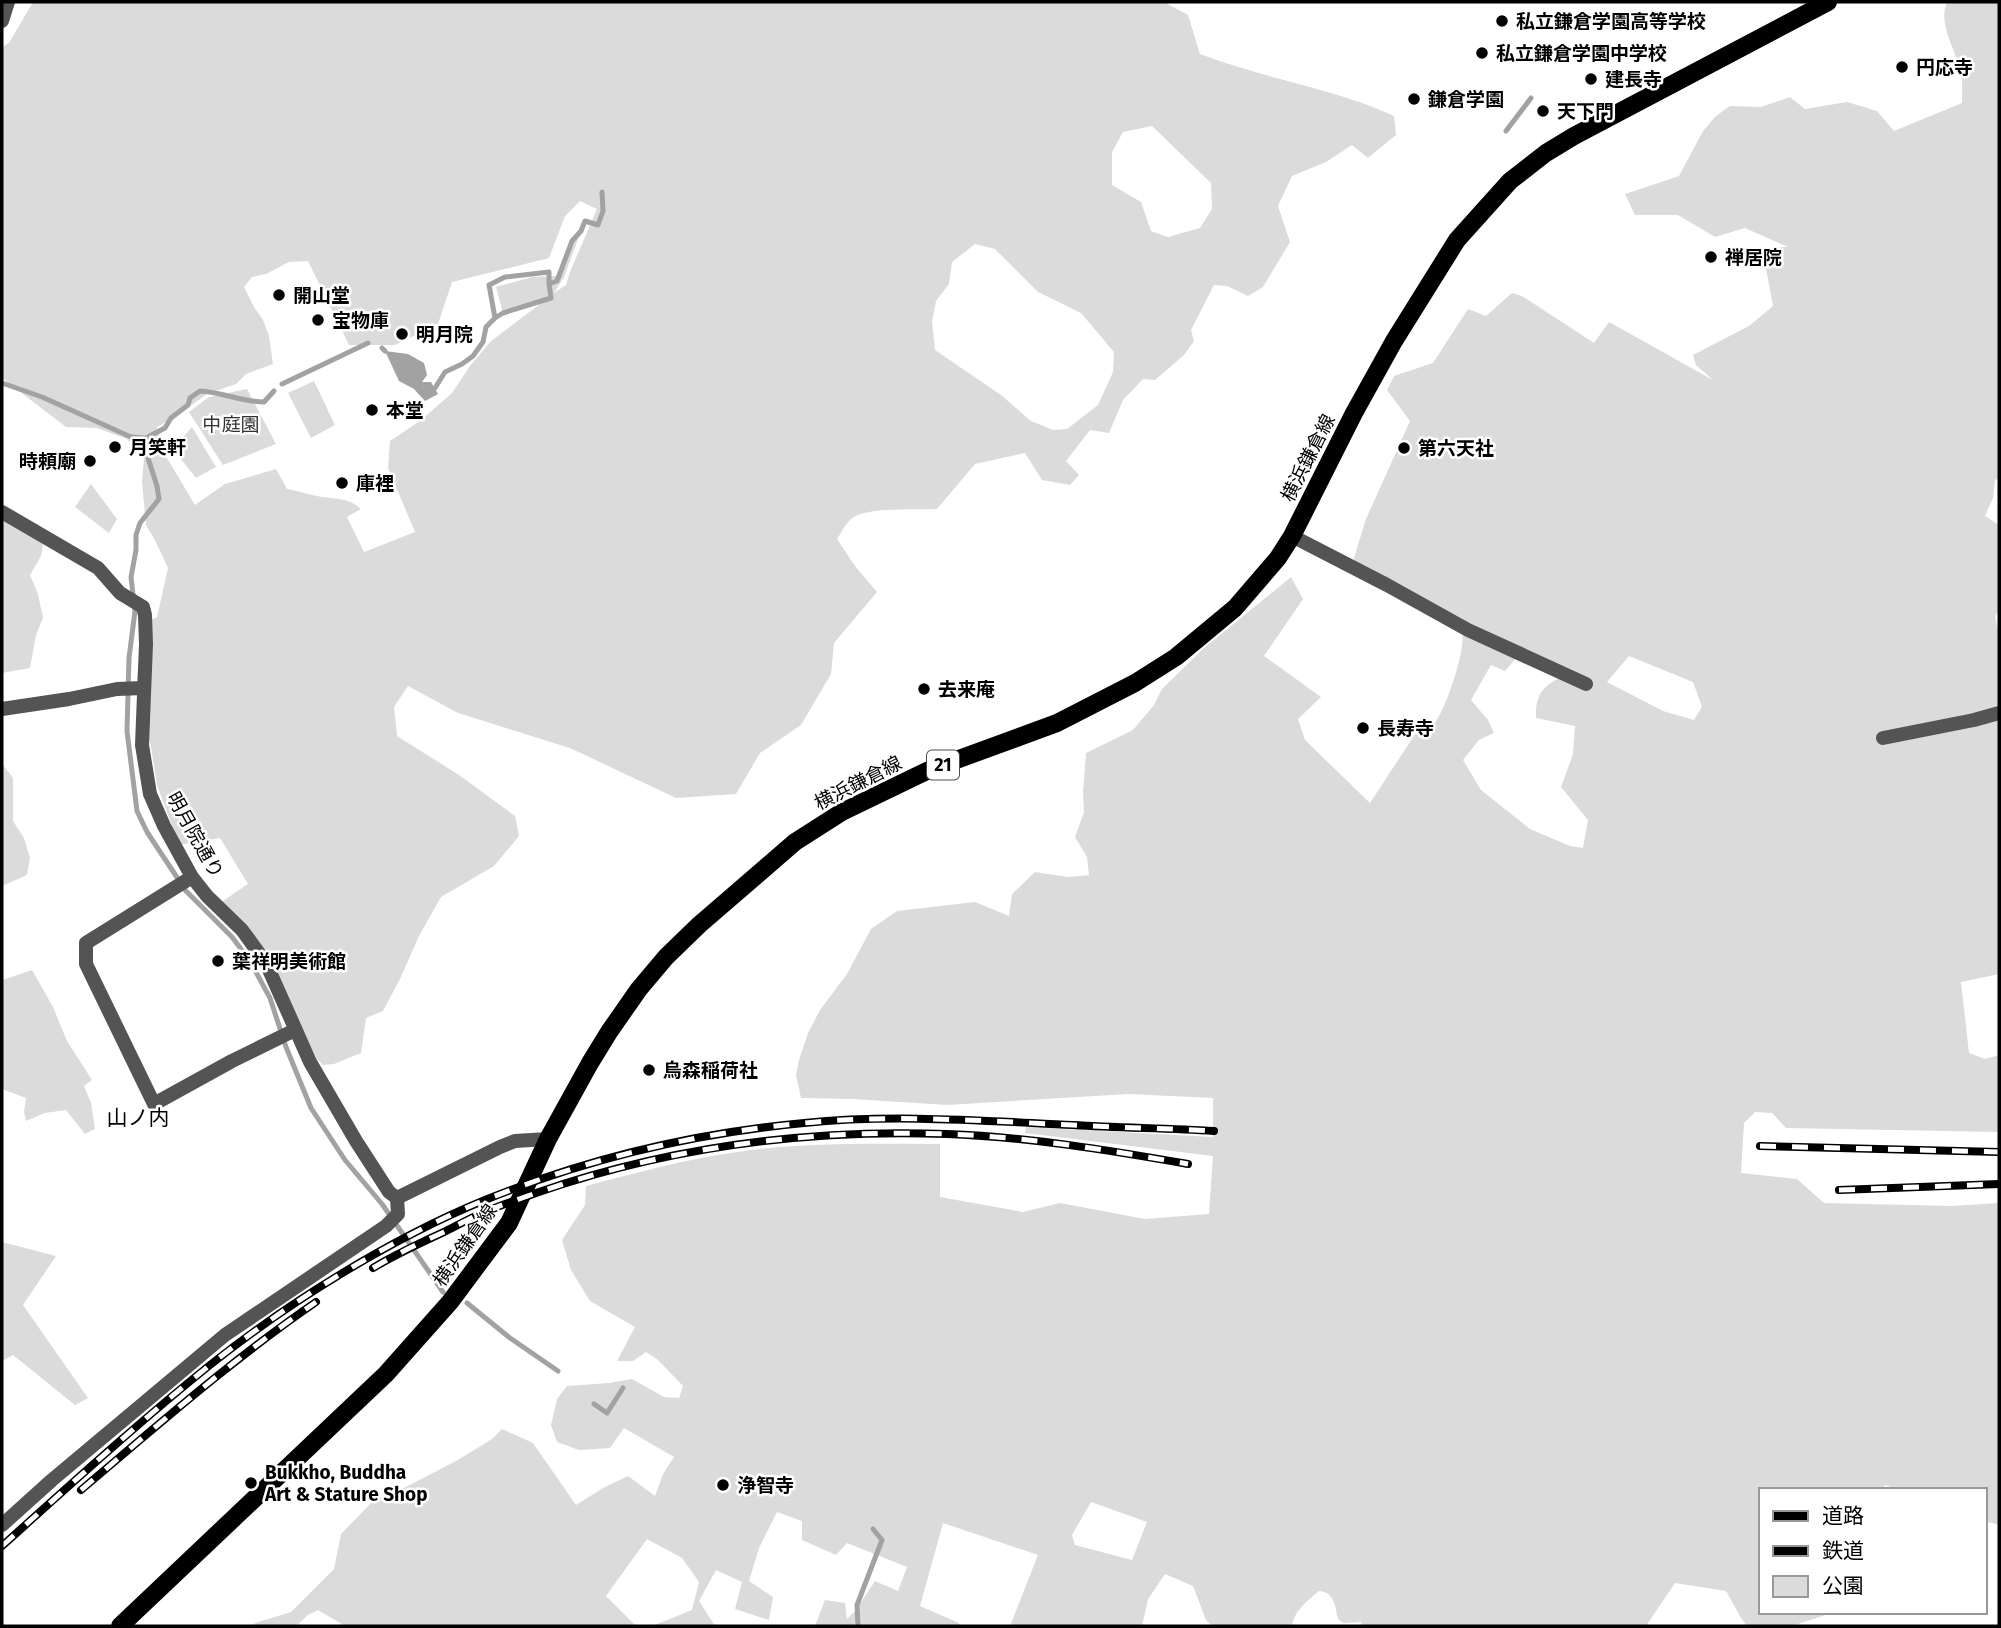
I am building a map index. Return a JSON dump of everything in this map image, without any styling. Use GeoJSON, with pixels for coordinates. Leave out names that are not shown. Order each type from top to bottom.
{"type":"FeatureCollection","features":[{"type":"Feature","properties":{"kind":"main road","name":"横浜鎌倉線"},"geometry":{"type":"LineString","coordinates":[[121,1626],[386,1374],[450,1302],[509,1223],[548,1139],[609,1032],[657,967],[699,925],[795,842],[842,812],[929,770],[1056,723],[1135,683],[1204,635],[1235,608],[1278,558],[1292,536],[1354,412],[1430,280],[1457,240],[1510,181],[1546,153],[1574,136],[1828,2]]}},
{"type":"Feature","properties":{"kind":"street"},"geometry":{"type":"LineString","coordinates":[[2,21],[8,2]]}},
{"type":"Feature","properties":{"kind":"street","name":"明月院通り"},"geometry":{"type":"LineString","coordinates":[[2,512],[97,568],[124,596],[143,607],[146,644],[138,688],[142,745],[150,794],[184,881],[207,896],[254,945],[265,963],[285,1035],[310,1062],[356,1141],[389,1192],[397,1198]]}},
{"type":"Feature","properties":{"kind":"street"},"geometry":{"type":"LineString","coordinates":[[1292,536],[1468,631],[1586,684]]}},
{"type":"Feature","properties":{"kind":"street"},"geometry":{"type":"LineString","coordinates":[[2,709],[117,689],[138,688]]}},
{"type":"Feature","properties":{"kind":"street"},"geometry":{"type":"LineString","coordinates":[[1883,738],[1999,713]]}},
{"type":"Feature","properties":{"kind":"street"},"geometry":{"type":"LineString","coordinates":[[184,881],[86,943],[86,964],[154,1104],[285,1035]]}},
{"type":"Feature","properties":{"kind":"street"},"geometry":{"type":"LineString","coordinates":[[2,1525],[214,1343],[386,1226],[398,1214],[397,1198],[515,1141],[548,1139]]}},
{"type":"Feature","properties":{"kind":"green space"},"geometry":{"type":"Polygon","coordinates":[[[33,2],[1164,2],[1188,15],[1200,54],[1375,108],[1394,116],[1396,135],[1368,158],[1352,145],[1326,162],[1292,176],[1278,206],[1290,242],[1263,287],[1248,296],[1227,286],[1214,285],[1191,330],[1194,341],[1184,355],[1155,380],[1143,379],[1123,400],[1109,433],[1090,430],[1066,461],[1079,475],[1070,485],[1042,480],[1025,453],[975,464],[937,509],[870,512],[854,517],[837,539],[877,592],[834,643],[831,674],[801,725],[760,753],[736,794],[676,798],[570,748],[458,713],[408,686],[394,707],[397,736],[459,775],[515,816],[519,836],[494,866],[441,897],[383,1011],[366,1018],[361,1053],[334,1064],[323,1065],[316,1058],[272,963],[220,903],[248,884],[220,838],[179,845],[157,785],[151,747],[142,718],[137,679],[143,624],[157,617],[168,568],[146,525],[142,481],[144,459],[127,439],[97,428],[66,427],[2,378],[2,47],[9,43],[33,2]],[[1152,126],[1123,132],[1112,152],[1112,185],[1141,202],[1151,231],[1168,237],[1200,228],[1212,209],[1211,183],[1152,126]],[[580,201],[565,216],[549,258],[452,282],[438,324],[395,345],[349,345],[308,261],[289,262],[266,274],[252,277],[244,287],[263,320],[269,336],[273,364],[246,374],[236,384],[207,394],[157,427],[167,458],[195,505],[225,484],[276,469],[287,489],[343,500],[361,509],[347,517],[364,552],[415,532],[388,468],[390,441],[420,421],[452,393],[490,342],[544,301],[503,313],[496,287],[532,277],[556,276],[572,241],[581,231],[564,277],[554,293],[566,285],[597,209],[580,201]],[[975,244],[952,262],[949,284],[936,301],[932,322],[935,350],[1001,395],[1031,421],[1053,430],[1067,429],[1098,405],[1113,372],[1114,352],[1081,313],[1038,292],[995,249],[975,244]]]}},
{"type":"Feature","properties":{"kind":"green space"},"geometry":{"type":"Polygon","coordinates":[[[1947,2],[1999,2],[1999,478],[1995,480],[1993,498],[1985,516],[1999,525],[1999,608],[1995,617],[1999,637],[1999,974],[1961,982],[1969,1053],[1985,1059],[1999,1055],[1999,1132],[1786,1128],[1772,1113],[1755,1112],[1744,1123],[1741,1173],[1797,1179],[1824,1203],[1952,1206],[1999,1203],[1999,1525],[1987,1522],[1987,1488],[1894,1488],[1885,1485],[1884,1488],[1759,1488],[1759,1614],[1828,1614],[1792,1626],[1747,1626],[1726,1591],[1675,1583],[1646,1626],[1362,1626],[1361,1622],[1343,1623],[1338,1619],[1331,1597],[1319,1591],[1299,1611],[1292,1626],[1212,1626],[1206,1620],[1193,1586],[1165,1574],[1148,1599],[1142,1626],[1010,1626],[1038,1555],[943,1523],[920,1606],[959,1623],[959,1626],[815,1626],[825,1600],[845,1603],[847,1619],[875,1581],[898,1591],[907,1567],[847,1543],[836,1555],[802,1540],[802,1521],[777,1512],[759,1548],[749,1581],[773,1597],[769,1620],[735,1609],[742,1582],[716,1570],[699,1601],[715,1626],[652,1626],[692,1610],[699,1582],[682,1558],[647,1539],[606,1596],[636,1626],[345,1626],[318,1610],[296,1626],[253,1626],[255,1623],[291,1612],[334,1569],[341,1534],[375,1499],[402,1489],[456,1461],[492,1439],[502,1429],[533,1443],[576,1505],[628,1476],[655,1496],[663,1474],[674,1457],[624,1428],[610,1448],[579,1450],[557,1442],[551,1425],[557,1399],[567,1386],[632,1379],[664,1397],[679,1398],[683,1386],[657,1359],[646,1352],[633,1361],[617,1361],[635,1327],[590,1301],[571,1270],[562,1240],[585,1205],[586,1186],[680,1162],[762,1149],[838,1144],[940,1144],[940,1197],[1023,1212],[1060,1203],[1145,1219],[1209,1214],[1213,1156],[1025,1133],[1026,1127],[1213,1137],[1213,1098],[1128,1094],[947,1105],[801,1098],[796,1075],[808,1033],[820,1010],[847,974],[871,929],[897,911],[975,902],[1009,916],[1012,894],[1035,872],[1068,877],[1089,875],[1087,857],[1075,837],[1084,812],[1086,753],[1133,730],[1154,705],[1162,689],[1204,648],[1291,577],[1303,599],[1264,656],[1321,697],[1298,719],[1305,740],[1370,803],[1425,719],[1433,725],[1437,719],[1455,675],[1462,642],[1462,622],[1353,561],[1366,519],[1410,421],[1387,390],[1394,376],[1433,363],[1468,309],[1486,316],[1512,293],[1522,296],[1594,343],[1609,322],[1713,380],[1696,365],[1693,355],[1749,326],[1773,306],[1762,247],[1788,247],[1745,228],[1715,237],[1678,215],[1635,215],[1625,194],[1679,176],[1703,131],[1716,116],[1730,106],[1761,107],[1790,97],[1805,109],[1847,102],[1877,111],[1894,131],[1962,103],[1961,74],[1944,20],[1947,2]],[[1524,649],[1505,671],[1491,665],[1471,700],[1488,720],[1494,733],[1479,740],[1463,760],[1481,790],[1530,829],[1570,846],[1583,848],[1588,820],[1561,787],[1573,754],[1575,726],[1536,718],[1537,701],[1543,689],[1568,673],[1524,649]],[[1629,656],[1607,682],[1663,711],[1694,720],[1702,707],[1693,682],[1629,656]],[[1091,1502],[1072,1535],[1075,1545],[1132,1560],[1147,1522],[1091,1502]]]}},
{"type":"Feature","properties":{"kind":"green space"},"geometry":{"type":"Polygon","coordinates":[[[314,381],[335,425],[311,438],[288,393],[314,381]]]}},
{"type":"Feature","properties":{"kind":"green space","name":"中庭園"},"geometry":{"type":"Polygon","coordinates":[[[247,389],[276,444],[223,465],[189,412],[209,397],[247,389]]]}},
{"type":"Feature","properties":{"kind":"green space"},"geometry":{"type":"Polygon","coordinates":[[[192,427],[216,467],[196,478],[173,449],[192,427]]]}},
{"type":"Feature","properties":{"kind":"green space"},"geometry":{"type":"Polygon","coordinates":[[[91,484],[117,519],[109,533],[75,507],[91,484]]]}},
{"type":"Feature","properties":{"kind":"green space"},"geometry":{"type":"Polygon","coordinates":[[[2,517],[44,538],[41,556],[30,575],[38,594],[43,618],[36,635],[30,668],[2,673],[2,517]]]}},
{"type":"Feature","properties":{"kind":"green space"},"geometry":{"type":"Polygon","coordinates":[[[2,752],[3,765],[13,778],[13,821],[24,838],[30,858],[27,875],[2,886],[2,752]]]}},
{"type":"Feature","properties":{"kind":"green space"},"geometry":{"type":"Polygon","coordinates":[[[32,970],[53,1007],[67,1041],[92,1080],[84,1086],[91,1103],[95,1129],[85,1134],[66,1110],[45,1113],[26,1121],[26,1098],[2,1089],[2,980],[32,970]]]}},
{"type":"Feature","properties":{"kind":"green space"},"geometry":{"type":"Polygon","coordinates":[[[2,1242],[56,1256],[23,1305],[88,1398],[75,1405],[13,1355],[2,1361],[2,1242]]]}},
{"type":"Feature","properties":{"kind":"shaded area"},"geometry":{"type":"Polygon","coordinates":[[[385,351],[408,354],[424,363],[427,375],[422,382],[431,382],[438,394],[425,401],[414,389],[399,381],[385,351]]]}},
{"type":"Feature","properties":{"kind":"waterway"},"geometry":{"type":"LineString","coordinates":[[1506,131],[1531,98]]}},
{"type":"Feature","properties":{"kind":"waterway"},"geometry":{"type":"LineString","coordinates":[[435,388],[445,372],[473,356],[483,342],[486,327],[495,318],[489,285],[505,277],[549,272],[549,284],[557,281],[572,241],[585,221],[598,225],[603,211],[602,192]]}},
{"type":"Feature","properties":{"kind":"waterway"},"geometry":{"type":"LineString","coordinates":[[495,318],[551,298],[549,284]]}},
{"type":"Feature","properties":{"kind":"waterway"},"geometry":{"type":"LineString","coordinates":[[282,384],[368,343]]}},
{"type":"Feature","properties":{"kind":"waterway"},"geometry":{"type":"LineString","coordinates":[[382,348],[385,351]]}},
{"type":"Feature","properties":{"kind":"waterway"},"geometry":{"type":"LineString","coordinates":[[2,383],[42,397],[131,437],[148,458],[159,499],[140,523],[131,577],[135,611],[129,658],[127,731],[137,811],[147,832],[186,891],[232,937],[250,961],[270,998],[286,1047],[311,1108],[345,1160],[382,1204],[443,1292]]}},
{"type":"Feature","properties":{"kind":"waterway"},"geometry":{"type":"LineString","coordinates":[[132,437],[146,438],[165,428],[171,418],[200,391],[264,402],[274,391]]}},
{"type":"Feature","properties":{"kind":"waterway"},"geometry":{"type":"LineString","coordinates":[[467,1303],[510,1338],[558,1371]]}},
{"type":"Feature","properties":{"kind":"waterway"},"geometry":{"type":"LineString","coordinates":[[594,1404],[607,1413],[623,1388]]}},
{"type":"Feature","properties":{"kind":"waterway"},"geometry":{"type":"LineString","coordinates":[[858,1626],[857,1605],[882,1540],[873,1529]]}},
{"type":"Feature","properties":{"kind":"railway"},"geometry":{"type":"LineString","coordinates":[[2,1546],[157,1409],[273,1318],[378,1252],[450,1215],[523,1185],[602,1160],[682,1141],[763,1127],[837,1120],[939,1119],[1214,1131]]}},
{"type":"Feature","properties":{"kind":"railway"},"geometry":{"type":"LineString","coordinates":[[373,1268],[476,1216],[536,1193],[636,1164],[739,1144],[843,1135],[947,1134],[1038,1141],[1188,1164]]}},
{"type":"Feature","properties":{"kind":"railway"},"geometry":{"type":"LineString","coordinates":[[1760,1146],[1999,1152]]}},
{"type":"Feature","properties":{"kind":"railway"},"geometry":{"type":"LineString","coordinates":[[1839,1190],[1999,1184]]}},
{"type":"Feature","properties":{"kind":"railway"},"geometry":{"type":"LineString","coordinates":[[81,1490],[225,1369],[316,1302]]}},
{"type":"Feature","properties":{"kind":"place","name":"私立鎌倉学園高等学校"},"geometry":{"type":"Point","coordinates":[1502,21]}},
{"type":"Feature","properties":{"kind":"place","name":"私立鎌倉学園中学校"},"geometry":{"type":"Point","coordinates":[1482,53]}},
{"type":"Feature","properties":{"kind":"place","name":"円応寺"},"geometry":{"type":"Point","coordinates":[1902,67]}},
{"type":"Feature","properties":{"kind":"place","name":"建長寺"},"geometry":{"type":"Point","coordinates":[1591,79]}},
{"type":"Feature","properties":{"kind":"place","name":"鎌倉学園"},"geometry":{"type":"Point","coordinates":[1414,99]}},
{"type":"Feature","properties":{"kind":"place","name":"天下門"},"geometry":{"type":"Point","coordinates":[1543,111]}},
{"type":"Feature","properties":{"kind":"place","name":"禅居院"},"geometry":{"type":"Point","coordinates":[1711,257]}},
{"type":"Feature","properties":{"kind":"place","name":"開山堂"},"geometry":{"type":"Point","coordinates":[279,295]}},
{"type":"Feature","properties":{"kind":"place","name":"宝物庫"},"geometry":{"type":"Point","coordinates":[318,320]}},
{"type":"Feature","properties":{"kind":"place","name":"明月院"},"geometry":{"type":"Point","coordinates":[402,334]}},
{"type":"Feature","properties":{"kind":"place","name":"本堂"},"geometry":{"type":"Point","coordinates":[372,410]}},
{"type":"Feature","properties":{"kind":"place","name":"月笑軒"},"geometry":{"type":"Point","coordinates":[115,447]}},
{"type":"Feature","properties":{"kind":"place","name":"第六天社"},"geometry":{"type":"Point","coordinates":[1404,448]}},
{"type":"Feature","properties":{"kind":"place","name":"時頼廟"},"geometry":{"type":"Point","coordinates":[90,461]}},
{"type":"Feature","properties":{"kind":"place","name":"庫裡"},"geometry":{"type":"Point","coordinates":[342,483]}},
{"type":"Feature","properties":{"kind":"place","name":"去来庵"},"geometry":{"type":"Point","coordinates":[924,689]}},
{"type":"Feature","properties":{"kind":"place","name":"長寿寺"},"geometry":{"type":"Point","coordinates":[1363,728]}},
{"type":"Feature","properties":{"kind":"place","name":"葉祥明美術館"},"geometry":{"type":"Point","coordinates":[218,961]}},
{"type":"Feature","properties":{"kind":"place","name":"烏森稲荷社"},"geometry":{"type":"Point","coordinates":[649,1070]}},
{"type":"Feature","properties":{"kind":"place","name":"Bukkho, Buddha Art & Stature Shop"},"geometry":{"type":"Point","coordinates":[251,1483]}},
{"type":"Feature","properties":{"kind":"place","name":"浄智寺"},"geometry":{"type":"Point","coordinates":[723,1485]}},
{"type":"Feature","properties":{"kind":"district","name":"山ノ内"},"geometry":{"type":"Point","coordinates":[138,1118]}}]}
